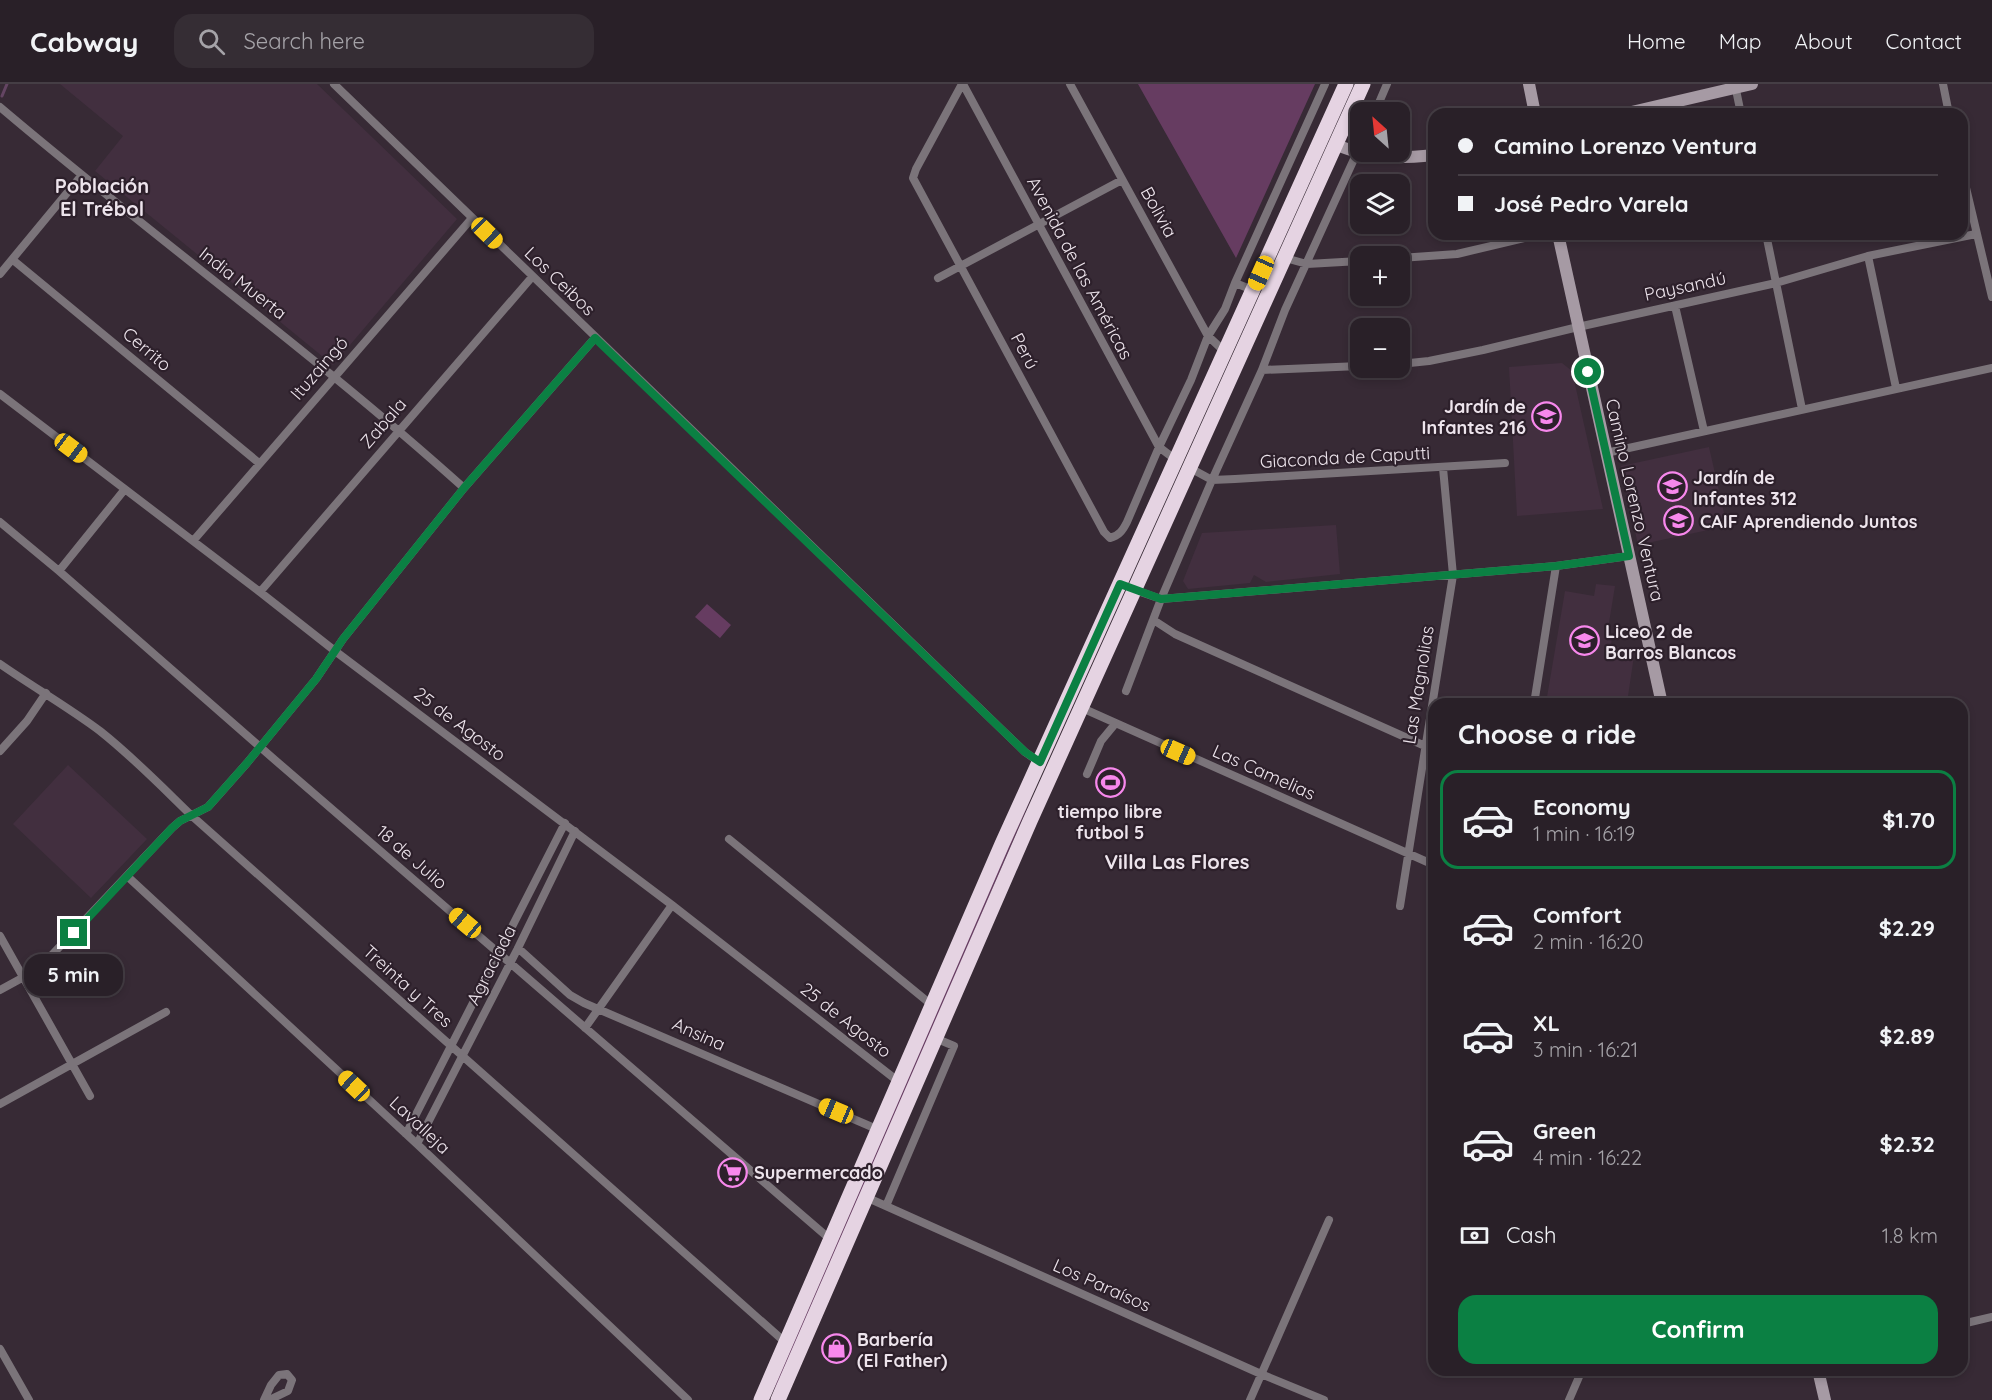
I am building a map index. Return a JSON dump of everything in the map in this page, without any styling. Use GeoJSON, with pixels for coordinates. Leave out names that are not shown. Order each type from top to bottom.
{"type":"FeatureCollection","features":[{"type":"Feature","properties":{"kind":"highway"},"geometry":{"type":"LineString","coordinates":[[778,1400],[868,1198],[1120,584],[1346,84]]}},
{"type":"Feature","properties":{"kind":"highway"},"geometry":{"type":"LineString","coordinates":[[761,1400],[933,1006],[1047,766],[1082,708],[1363,84]]}},
{"type":"Feature","properties":{"kind":"street","name":"Los Ceibos"},"geometry":{"type":"LineString","coordinates":[[334,84],[1025,752],[1047,766]]}},
{"type":"Feature","properties":{"kind":"street","name":"Perú"},"geometry":{"type":"LineString","coordinates":[[963,84],[913,178],[1104,532],[1110,538],[1116,537],[1127,522],[1159,447]]}},
{"type":"Feature","properties":{"kind":"street","name":"Avenida de las Américas"},"geometry":{"type":"LineString","coordinates":[[963,84],[1159,447],[1176,460]]}},
{"type":"Feature","properties":{"kind":"street","name":"Bolivia"},"geometry":{"type":"LineString","coordinates":[[1070,84],[1208,336],[1226,352]]}},
{"type":"Feature","properties":{"kind":"street"},"geometry":{"type":"LineString","coordinates":[[1159,447],[1191,380],[1208,336],[1225,309],[1234,283],[1324,84]]}},
{"type":"Feature","properties":{"kind":"street"},"geometry":{"type":"LineString","coordinates":[[1379,102],[1387,84]]}},
{"type":"Feature","properties":{"kind":"street"},"geometry":{"type":"LineString","coordinates":[[1528,84],[1534,108]]}},
{"type":"Feature","properties":{"kind":"street"},"geometry":{"type":"LineString","coordinates":[[1647,108],[1735,86],[1752,84]]}},
{"type":"Feature","properties":{"kind":"street"},"geometry":{"type":"LineString","coordinates":[[1943,84],[1948,108]]}},
{"type":"Feature","properties":{"kind":"street"},"geometry":{"type":"LineString","coordinates":[[1735,86],[1740,108]]}},
{"type":"Feature","properties":{"kind":"street","name":"India Muerta"},"geometry":{"type":"LineString","coordinates":[[0,107],[81,176],[399,429],[464,488]]}},
{"type":"Feature","properties":{"kind":"street"},"geometry":{"type":"LineString","coordinates":[[1336,145],[1350,147]]}},
{"type":"Feature","properties":{"kind":"street"},"geometry":{"type":"LineString","coordinates":[[1410,156],[1428,155]]}},
{"type":"Feature","properties":{"kind":"street"},"geometry":{"type":"LineString","coordinates":[[1126,691],[1155,621],[1161,599],[1212,480],[1262,370],[1285,310],[1353,162]]}},
{"type":"Feature","properties":{"kind":"street"},"geometry":{"type":"LineString","coordinates":[[0,274],[81,176]]}},
{"type":"Feature","properties":{"kind":"street"},"geometry":{"type":"LineString","coordinates":[[938,278],[1122,180]]}},
{"type":"Feature","properties":{"kind":"street"},"geometry":{"type":"LineString","coordinates":[[1968,198],[1992,297]]}},
{"type":"Feature","properties":{"kind":"street","name":"Ituzaingó"},"geometry":{"type":"LineString","coordinates":[[193,541],[472,218]]}},
{"type":"Feature","properties":{"kind":"street","name":"Paysandú"},"geometry":{"type":"LineString","coordinates":[[1968,236],[1976,234]]}},
{"type":"Feature","properties":{"kind":"street"},"geometry":{"type":"LineString","coordinates":[[1410,257],[1457,254],[1516,240]]}},
{"type":"Feature","properties":{"kind":"street","name":"Camino Lorenzo Ventura"},"geometry":{"type":"LineString","coordinates":[[1559,240],[1661,698]]}},
{"type":"Feature","properties":{"kind":"street"},"geometry":{"type":"LineString","coordinates":[[1767,240],[1802,409]]}},
{"type":"Feature","properties":{"kind":"street","name":"Paysandú"},"geometry":{"type":"LineString","coordinates":[[1410,363],[1450,357],[1776,283],[1868,256],[1947,240]]}},
{"type":"Feature","properties":{"kind":"street"},"geometry":{"type":"LineString","coordinates":[[1868,256],[1896,388]]}},
{"type":"Feature","properties":{"kind":"street"},"geometry":{"type":"LineString","coordinates":[[1285,258],[1307,264],[1350,262]]}},
{"type":"Feature","properties":{"kind":"street","name":"Cerrito"},"geometry":{"type":"LineString","coordinates":[[13,260],[259,463]]}},
{"type":"Feature","properties":{"kind":"street","name":"Zabala"},"geometry":{"type":"LineString","coordinates":[[260,592],[532,277]]}},
{"type":"Feature","properties":{"kind":"street"},"geometry":{"type":"LineString","coordinates":[[1234,283],[1253,290]]}},
{"type":"Feature","properties":{"kind":"street"},"geometry":{"type":"LineString","coordinates":[[1675,306],[1704,431]]}},
{"type":"Feature","properties":{"kind":"street"},"geometry":{"type":"LineString","coordinates":[[0,990],[22,978],[59,948],[172,828],[180,821],[208,807],[316,679],[335,651],[464,488],[595,338]]}},
{"type":"Feature","properties":{"kind":"street"},"geometry":{"type":"LineString","coordinates":[[1262,370],[1350,366]]}},
{"type":"Feature","properties":{"kind":"street"},"geometry":{"type":"LineString","coordinates":[[1606,453],[1992,368]]}},
{"type":"Feature","properties":{"kind":"street","name":"25 de Agosto"},"geometry":{"type":"LineString","coordinates":[[0,394],[335,651],[565,823],[899,1082]]}},
{"type":"Feature","properties":{"kind":"street","name":"Giaconda de Caputti"},"geometry":{"type":"LineString","coordinates":[[1212,480],[1505,463]]}},
{"type":"Feature","properties":{"kind":"street"},"geometry":{"type":"LineString","coordinates":[[1190,468],[1212,480]]}},
{"type":"Feature","properties":{"kind":"street","name":"Las Magnolias"},"geometry":{"type":"LineString","coordinates":[[1432,698],[1453,575],[1443,468]]}},
{"type":"Feature","properties":{"kind":"street"},"geometry":{"type":"LineString","coordinates":[[59,571],[124,489]]}},
{"type":"Feature","properties":{"kind":"street","name":"18 de Julio"},"geometry":{"type":"LineString","coordinates":[[0,522],[831,1240]]}},
{"type":"Feature","properties":{"kind":"street"},"geometry":{"type":"LineString","coordinates":[[1120,584],[1161,599],[1556,566],[1629,556]]}},
{"type":"Feature","properties":{"kind":"street"},"geometry":{"type":"LineString","coordinates":[[1535,698],[1556,566]]}},
{"type":"Feature","properties":{"kind":"street"},"geometry":{"type":"LineString","coordinates":[[1155,621],[1175,634],[1428,748]]}},
{"type":"Feature","properties":{"kind":"street","name":"Treinta y Tres"},"geometry":{"type":"LineString","coordinates":[[0,664],[100,731],[136,761],[192,816],[786,1343]]}},
{"type":"Feature","properties":{"kind":"street"},"geometry":{"type":"LineString","coordinates":[[0,751],[27,721],[46,693]]}},
{"type":"Feature","properties":{"kind":"street","name":"Las Camelias"},"geometry":{"type":"LineString","coordinates":[[1082,708],[1428,862]]}},
{"type":"Feature","properties":{"kind":"street","name":"Las Magnolias"},"geometry":{"type":"LineString","coordinates":[[1400,906],[1428,722]]}},
{"type":"Feature","properties":{"kind":"street"},"geometry":{"type":"LineString","coordinates":[[1087,774],[1101,741],[1115,724]]}},
{"type":"Feature","properties":{"kind":"street","name":"Agraciada"},"geometry":{"type":"LineString","coordinates":[[406,1134],[565,823]]}},
{"type":"Feature","properties":{"kind":"street","name":"Agraciada"},"geometry":{"type":"LineString","coordinates":[[417,1144],[511,963],[575,831]]}},
{"type":"Feature","properties":{"kind":"street"},"geometry":{"type":"LineString","coordinates":[[729,839],[933,1006]]}},
{"type":"Feature","properties":{"kind":"street","name":"Lavalleja"},"geometry":{"type":"LineString","coordinates":[[128,876],[688,1400]]}},
{"type":"Feature","properties":{"kind":"street"},"geometry":{"type":"LineString","coordinates":[[585,1028],[672,905]]}},
{"type":"Feature","properties":{"kind":"street"},"geometry":{"type":"LineString","coordinates":[[0,936],[90,1096]]}},
{"type":"Feature","properties":{"kind":"street","name":"Ansina"},"geometry":{"type":"LineString","coordinates":[[518,948],[570,995],[879,1130]]}},
{"type":"Feature","properties":{"kind":"street"},"geometry":{"type":"LineString","coordinates":[[0,1104],[166,1012]]}},
{"type":"Feature","properties":{"kind":"street"},"geometry":{"type":"LineString","coordinates":[[886,1206],[954,1046],[935,1038]]}},
{"type":"Feature","properties":{"kind":"street","name":"Los Paraísos"},"geometry":{"type":"LineString","coordinates":[[868,1198],[1324,1400]]}},
{"type":"Feature","properties":{"kind":"street"},"geometry":{"type":"LineString","coordinates":[[1250,1400],[1329,1220]]}},
{"type":"Feature","properties":{"kind":"street"},"geometry":{"type":"LineString","coordinates":[[1968,1323],[1992,1317]]}},
{"type":"Feature","properties":{"kind":"street"},"geometry":{"type":"LineString","coordinates":[[0,1349],[29,1400]]}},
{"type":"Feature","properties":{"kind":"street"},"geometry":{"type":"LineString","coordinates":[[264,1400],[279,1375],[288,1374],[292,1380],[288,1392],[270,1400]]}},
{"type":"Feature","properties":{"kind":"street"},"geometry":{"type":"LineString","coordinates":[[1569,1400],[1579,1376]]}},
{"type":"Feature","properties":{"kind":"street"},"geometry":{"type":"LineString","coordinates":[[1819,1376],[1825,1400]]}},
{"type":"Feature","properties":{"kind":"shaded area"},"geometry":{"type":"Polygon","coordinates":[[[60,84],[317,84],[457,219],[333,365],[95,171],[123,136],[60,84]]]}},
{"type":"Feature","properties":{"kind":"shaded area"},"geometry":{"type":"Polygon","coordinates":[[[1138,84],[1315,84],[1236,258],[1138,84]]]}},
{"type":"Feature","properties":{"kind":"shaded area","name":"Jardín de Infantes 216"},"geometry":{"type":"Polygon","coordinates":[[[1562,363],[1572,371],[1603,509],[1517,516],[1509,367],[1562,363]]]}},
{"type":"Feature","properties":{"kind":"shaded area","name":"Jardín de Infantes 312"},"geometry":{"type":"Polygon","coordinates":[[[1709,447],[1727,526],[1638,545],[1621,466],[1709,447]]]}},
{"type":"Feature","properties":{"kind":"shaded area"},"geometry":{"type":"Polygon","coordinates":[[[1336,525],[1340,574],[1266,582],[1254,575],[1250,583],[1188,589],[1183,581],[1202,533],[1336,525]]]}},
{"type":"Feature","properties":{"kind":"shaded area","name":"Liceo 2 de Barros Blancos"},"geometry":{"type":"Polygon","coordinates":[[[1596,584],[1615,586],[1607,635],[1612,636],[1611,646],[1635,649],[1628,698],[1547,697],[1565,591],[1594,596],[1596,584]]]}},
{"type":"Feature","properties":{"kind":"shaded area"},"geometry":{"type":"Polygon","coordinates":[[[707,604],[731,625],[720,638],[695,617],[707,604]]]}},
{"type":"Feature","properties":{"kind":"shaded area"},"geometry":{"type":"Polygon","coordinates":[[[68,765],[147,839],[91,898],[13,824],[68,765]]]}},
{"type":"Feature","properties":{"kind":"shaded area"},"geometry":{"type":"Polygon","coordinates":[[[1033,794],[773,1400],[771,1400],[781,1368],[1003,857],[1033,794]]]}},
{"type":"Feature","properties":{"kind":"waterway"},"geometry":{"type":"LineString","coordinates":[[2,96],[7,84]]}},
{"type":"Feature","properties":{"kind":"place","name":"Jardín de Infantes 216"},"geometry":{"type":"Point","coordinates":[1547,416]}},
{"type":"Feature","properties":{"kind":"place","name":"Jardín de Infantes 312"},"geometry":{"type":"Point","coordinates":[1672,487]}},
{"type":"Feature","properties":{"kind":"place","name":"CAIF Aprendiendo Juntos"},"geometry":{"type":"Point","coordinates":[1679,521]}},
{"type":"Feature","properties":{"kind":"place","name":"Liceo 2 de Barros Blancos"},"geometry":{"type":"Point","coordinates":[1584,641]}},
{"type":"Feature","properties":{"kind":"place","name":"tiempo libre futbol 5"},"geometry":{"type":"Point","coordinates":[1110,782]}},
{"type":"Feature","properties":{"kind":"place","name":"Supermercado"},"geometry":{"type":"Point","coordinates":[733,1172]}},
{"type":"Feature","properties":{"kind":"place","name":"Barbería (El Father)"},"geometry":{"type":"Point","coordinates":[836,1349]}},
{"type":"Feature","properties":{"kind":"district","name":"Población El Trébol"},"geometry":{"type":"Point","coordinates":[102,196]}},
{"type":"Feature","properties":{"kind":"district","name":"Villa Las Flores"},"geometry":{"type":"Point","coordinates":[1177,861]}},
{"type":"Feature","properties":{"kind":"route"},"geometry":{"type":"LineString","coordinates":[[74,933],[172,828],[180,821],[208,807],[247,763],[316,679],[343,639],[464,488],[595,338],[1025,752],[1040,762],[1120,584],[1161,599],[1556,566],[1629,556],[1588,372]]}}]}
